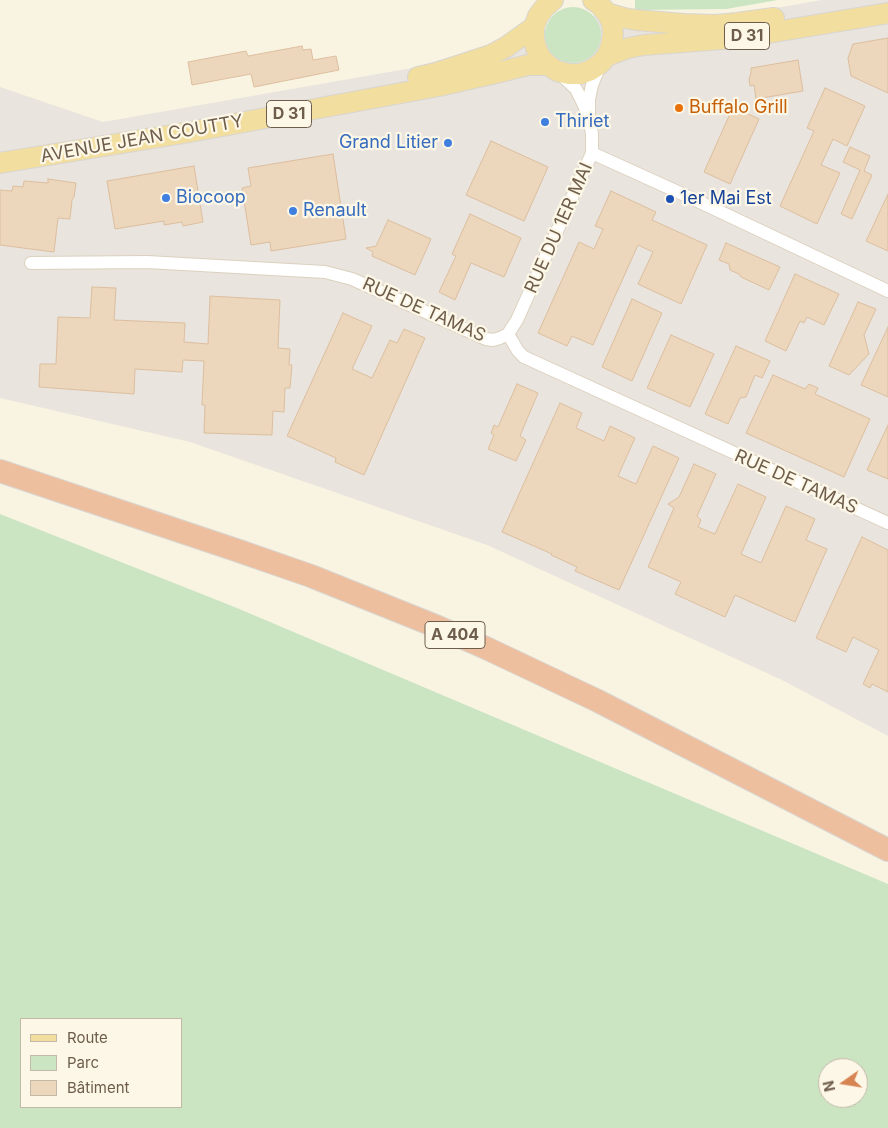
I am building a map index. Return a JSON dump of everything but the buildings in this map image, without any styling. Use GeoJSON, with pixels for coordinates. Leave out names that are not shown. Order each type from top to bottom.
{"type":"FeatureCollection","features":[{"type":"Feature","properties":{"kind":"highway","name":"A 404"},"geometry":{"type":"LineString","coordinates":[[0,455],[248,538],[442,613],[589,681],[888,834]]}},
{"type":"Feature","properties":{"kind":"highway","name":"A 404"},"geometry":{"type":"LineString","coordinates":[[0,471],[236,550],[320,580],[438,627],[598,701],[888,850]]}},
{"type":"Feature","properties":{"kind":"main road"},"geometry":{"type":"LineString","coordinates":[[553,0],[544,7],[534,27],[536,48],[541,58],[553,68]]}},
{"type":"Feature","properties":{"kind":"main road","name":"D 31"},"geometry":{"type":"LineString","coordinates":[[600,6],[624,18],[636,20],[716,25],[760,20],[882,0]]}},
{"type":"Feature","properties":{"kind":"main road"},"geometry":{"type":"LineString","coordinates":[[600,6],[612,23],[613,34],[611,46],[604,60]]}},
{"type":"Feature","properties":{"kind":"main road","name":"D 31"},"geometry":{"type":"LineString","coordinates":[[604,60],[628,48],[644,45],[756,35],[888,13]]}},
{"type":"Feature","properties":{"kind":"main road","name":"AVENUE JEAN COUTTY"},"geometry":{"type":"LineString","coordinates":[[0,150],[318,98],[436,73],[491,55],[534,27]]}},
{"type":"Feature","properties":{"kind":"main road","name":"AVENUE JEAN COUTTY"},"geometry":{"type":"LineString","coordinates":[[0,163],[190,132],[439,86],[528,65],[553,68],[568,74],[580,74],[591,70],[604,60]]}},
{"type":"Feature","properties":{"kind":"street","name":"RUE DU 1ER MAI"},"geometry":{"type":"LineString","coordinates":[[589,118],[592,85],[604,60]]}},
{"type":"Feature","properties":{"kind":"street","name":"RUE DU 1ER MAI"},"geometry":{"type":"LineString","coordinates":[[508,334],[518,320],[592,153],[592,134],[589,118],[583,103],[576,89],[553,68]]}},
{"type":"Feature","properties":{"kind":"street"},"geometry":{"type":"LineString","coordinates":[[592,153],[888,291]]}},
{"type":"Feature","properties":{"kind":"street","name":"RUE DE TAMAS"},"geometry":{"type":"LineString","coordinates":[[31,263],[146,262],[325,272],[352,279],[486,339],[492,340],[508,334],[524,357],[888,523]]}},
{"type":"Feature","properties":{"kind":"shaded area"},"geometry":{"type":"Polygon","coordinates":[[[822,0],[888,0],[888,736],[782,680],[487,545],[190,442],[0,398],[0,87],[103,122],[412,68],[618,9],[729,16],[822,0]]]}},
{"type":"Feature","properties":{"kind":"green space"},"geometry":{"type":"Polygon","coordinates":[[[635,0],[778,0],[726,9],[635,10],[635,0]]]}},
{"type":"Feature","properties":{"kind":"green space"},"geometry":{"type":"Polygon","coordinates":[[[568,7],[578,7],[593,15],[599,24],[601,35],[599,46],[593,55],[578,63],[568,63],[557,58],[550,51],[545,40],[545,30],[550,19],[557,12],[568,7]]]}},
{"type":"Feature","properties":{"kind":"green space"},"geometry":{"type":"Polygon","coordinates":[[[0,514],[237,608],[888,884],[888,1128],[0,1128],[0,514]]]}},
{"type":"Feature","properties":{"kind":"place","name":"Buffalo Grill"},"geometry":{"type":"Point","coordinates":[679,108]}},
{"type":"Feature","properties":{"kind":"place","name":"Thiriet"},"geometry":{"type":"Point","coordinates":[545,122]}},
{"type":"Feature","properties":{"kind":"place","name":"Grand Litier"},"geometry":{"type":"Point","coordinates":[448,143]}},
{"type":"Feature","properties":{"kind":"place","name":"Biocoop"},"geometry":{"type":"Point","coordinates":[166,198]}},
{"type":"Feature","properties":{"kind":"place","name":"1er Mai Est"},"geometry":{"type":"Point","coordinates":[670,199]}},
{"type":"Feature","properties":{"kind":"place","name":"Renault"},"geometry":{"type":"Point","coordinates":[293,211]}}]}
